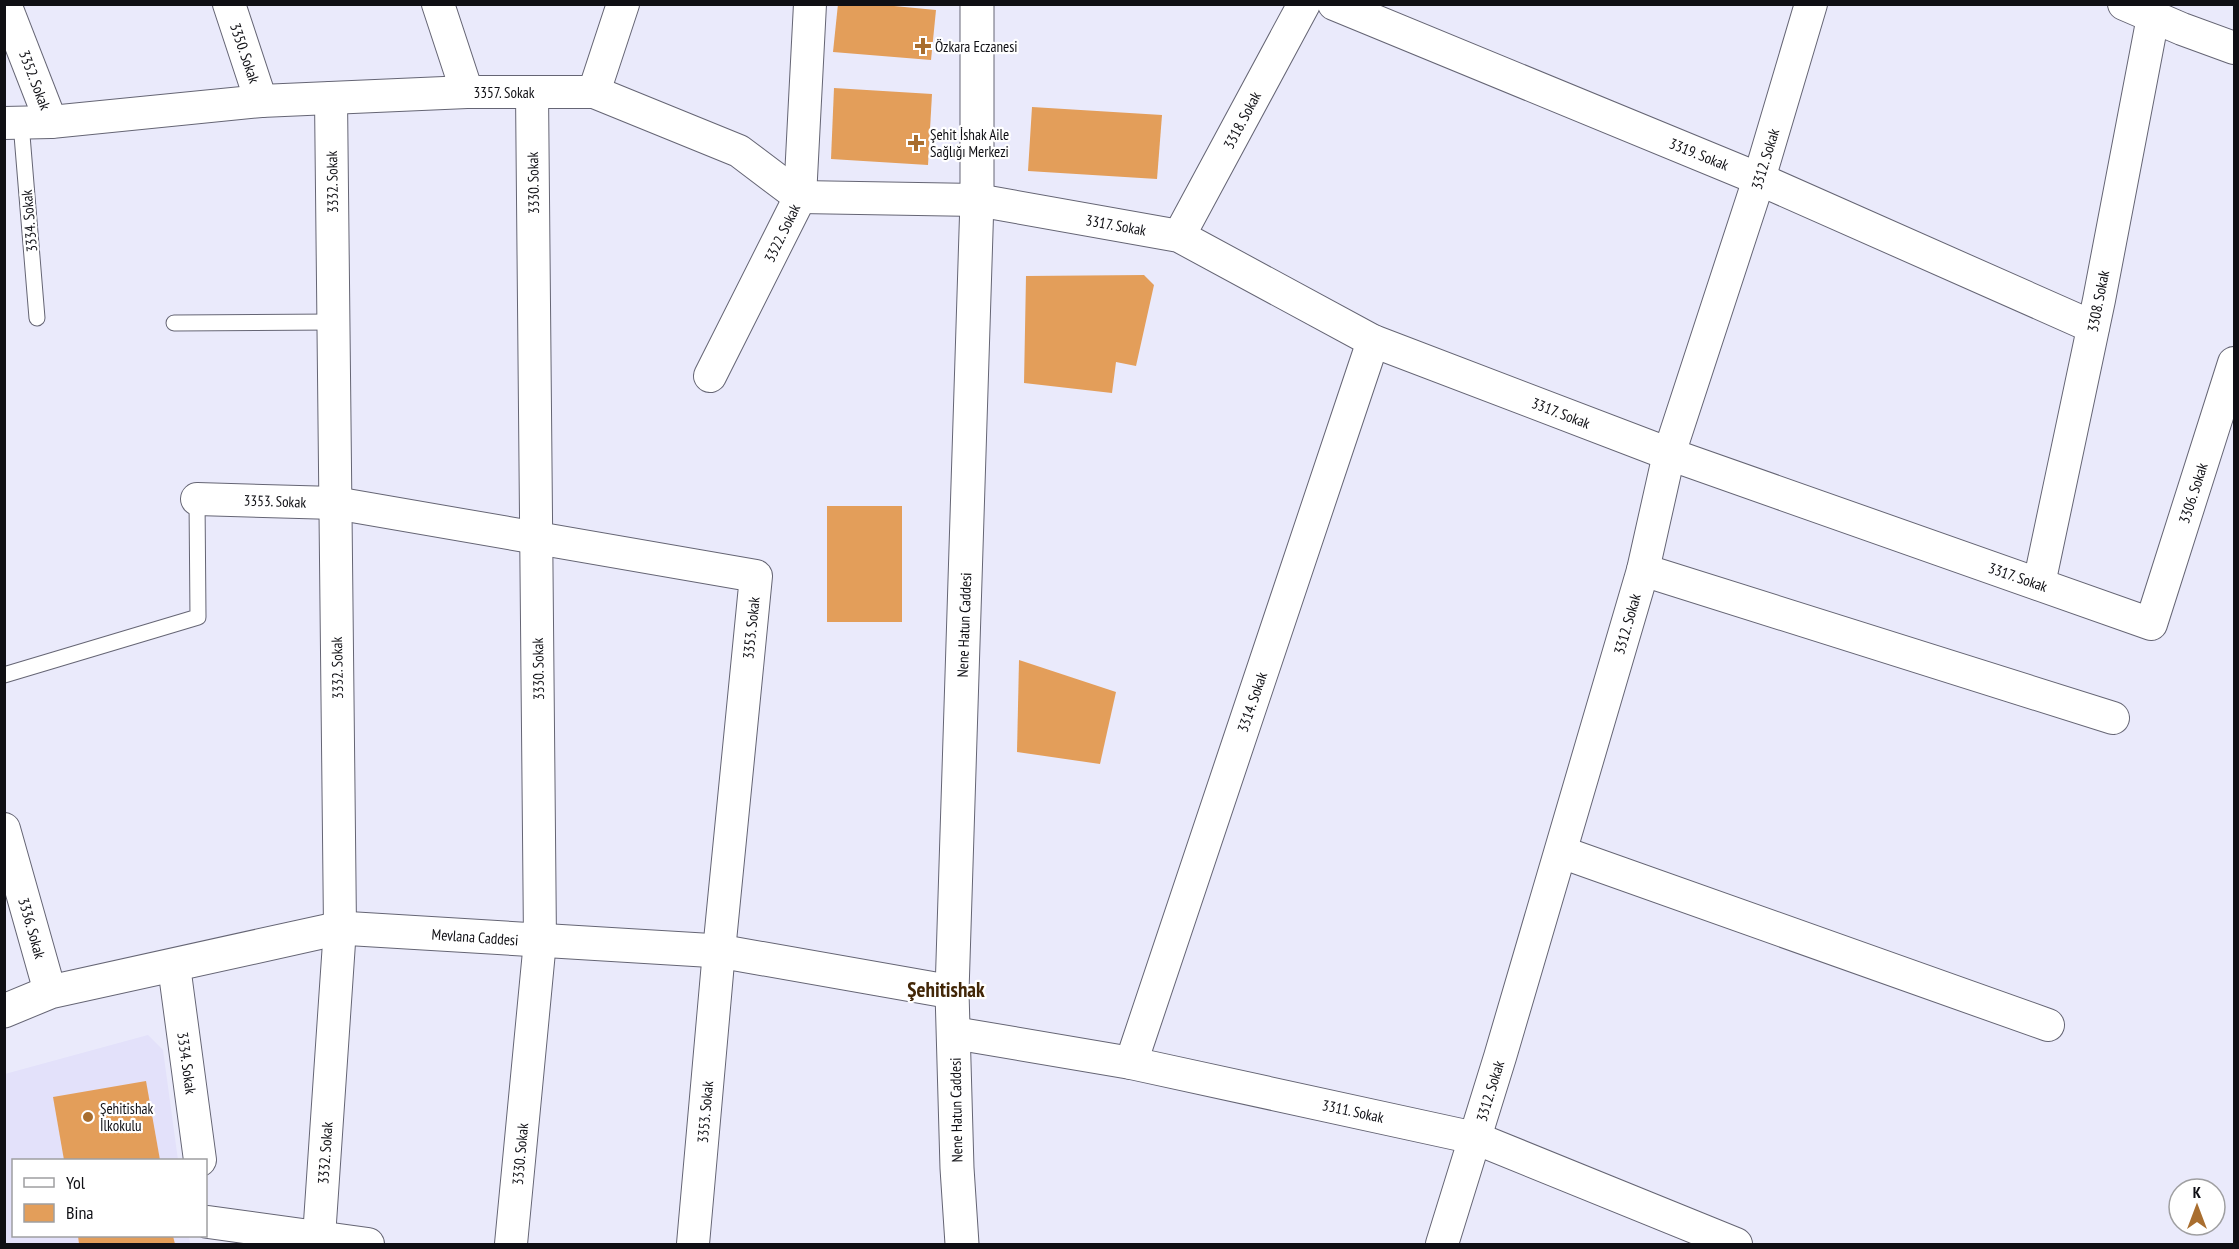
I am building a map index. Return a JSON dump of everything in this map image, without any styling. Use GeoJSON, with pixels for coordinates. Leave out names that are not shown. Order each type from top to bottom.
{"type":"FeatureCollection","features":[{"type":"Feature","properties":{"kind":"street","name":"3352. Sokak"},"geometry":{"type":"LineString","coordinates":[[5,4],[25,123]]}},
{"type":"Feature","properties":{"kind":"street","name":"3350. Sokak"},"geometry":{"type":"LineString","coordinates":[[228,4],[261,101]]}},
{"type":"Feature","properties":{"kind":"street"},"geometry":{"type":"LineString","coordinates":[[438,4],[467,92]]}},
{"type":"Feature","properties":{"kind":"street"},"geometry":{"type":"LineString","coordinates":[[594,92],[623,4]]}},
{"type":"Feature","properties":{"kind":"street","name":"3322. Sokak"},"geometry":{"type":"LineString","coordinates":[[710,376],[800,197],[810,4]]}},
{"type":"Feature","properties":{"kind":"street","name":"Nene Hatun Caddesi"},"geometry":{"type":"LineString","coordinates":[[962,1245],[957,1168],[952,992],[978,200],[978,4]]}},
{"type":"Feature","properties":{"kind":"street","name":"3318. Sokak"},"geometry":{"type":"LineString","coordinates":[[1179,236],[1304,4]]}},
{"type":"Feature","properties":{"kind":"street","name":"3319. Sokak"},"geometry":{"type":"LineString","coordinates":[[1334,4],[1759,179],[2093,327]]}},
{"type":"Feature","properties":{"kind":"street","name":"3312. Sokak"},"geometry":{"type":"LineString","coordinates":[[1442,1245],[1561,852],[1643,570],[1669,454],[1759,179],[1811,4]]}},
{"type":"Feature","properties":{"kind":"street"},"geometry":{"type":"LineString","coordinates":[[2124,4],[2153,17],[2185,17],[2235,48]]}},
{"type":"Feature","properties":{"kind":"street","name":"3308. Sokak"},"geometry":{"type":"LineString","coordinates":[[2038,584],[2093,327],[2153,17]]}},
{"type":"Feature","properties":{"kind":"street","name":"3357. Sokak"},"geometry":{"type":"LineString","coordinates":[[25,123],[261,101],[467,92],[594,92],[739,151],[800,197]]}},
{"type":"Feature","properties":{"kind":"street","name":"3330. Sokak"},"geometry":{"type":"LineString","coordinates":[[511,1245],[540,941],[532,92]]}},
{"type":"Feature","properties":{"kind":"street","name":"3332. Sokak"},"geometry":{"type":"LineString","coordinates":[[319,1238],[340,928],[331,98]]}},
{"type":"Feature","properties":{"kind":"street"},"geometry":{"type":"LineString","coordinates":[[800,197],[978,200]]}},
{"type":"Feature","properties":{"kind":"street","name":"3317. Sokak"},"geometry":{"type":"LineString","coordinates":[[978,200],[1179,236],[1373,341],[1669,454],[2151,624]]}},
{"type":"Feature","properties":{"kind":"street","name":"3314. Sokak"},"geometry":{"type":"LineString","coordinates":[[1131,1063],[1373,341]]}},
{"type":"Feature","properties":{"kind":"street","name":"3306. Sokak"},"geometry":{"type":"LineString","coordinates":[[2151,624],[2235,363]]}},
{"type":"Feature","properties":{"kind":"street","name":"3353. Sokak"},"geometry":{"type":"LineString","coordinates":[[196,499],[335,503],[756,576],[693,1245]]}},
{"type":"Feature","properties":{"kind":"street"},"geometry":{"type":"LineString","coordinates":[[1643,570],[2113,718]]}},
{"type":"Feature","properties":{"kind":"street","name":"3336. Sokak"},"geometry":{"type":"LineString","coordinates":[[4,829],[50,992]]}},
{"type":"Feature","properties":{"kind":"street"},"geometry":{"type":"LineString","coordinates":[[1561,852],[2048,1025]]}},
{"type":"Feature","properties":{"kind":"street","name":"Mevlana Caddesi"},"geometry":{"type":"LineString","coordinates":[[4,1011],[50,992],[340,928],[719,951],[952,992]]}},
{"type":"Feature","properties":{"kind":"street","name":"3334. Sokak"},"geometry":{"type":"LineString","coordinates":[[174,966],[200,1159]]}},
{"type":"Feature","properties":{"kind":"street","name":"3311. Sokak"},"geometry":{"type":"LineString","coordinates":[[954,1034],[1131,1063],[1475,1138],[1736,1245]]}},
{"type":"Feature","properties":{"kind":"street"},"geometry":{"type":"LineString","coordinates":[[208,1222],[368,1245]]}},
{"type":"Feature","properties":{"kind":"lane","name":"3334. Sokak"},"geometry":{"type":"LineString","coordinates":[[25,123],[37,318]]}},
{"type":"Feature","properties":{"kind":"lane"},"geometry":{"type":"LineString","coordinates":[[174,323],[333,322]]}},
{"type":"Feature","properties":{"kind":"lane"},"geometry":{"type":"LineString","coordinates":[[4,675],[198,617],[196,499]]}},
{"type":"Feature","properties":{"kind":"shaded area","name":"Şehitishak İlkokulu"},"geometry":{"type":"Polygon","coordinates":[[[148,1035],[163,1050],[178,1159],[12,1159],[12,1237],[189,1237],[190,1244],[5,1244],[5,1074],[148,1035]]]}},
{"type":"Feature","properties":{"kind":"building"},"geometry":{"type":"Polygon","coordinates":[[[838,4],[873,4],[936,10],[931,60],[833,52],[838,4]]]}},
{"type":"Feature","properties":{"kind":"building"},"geometry":{"type":"Polygon","coordinates":[[[834,88],[932,94],[928,165],[831,159],[834,88]]]}},
{"type":"Feature","properties":{"kind":"building"},"geometry":{"type":"Polygon","coordinates":[[[1032,107],[1162,115],[1157,179],[1028,171],[1032,107]]]}},
{"type":"Feature","properties":{"kind":"building"},"geometry":{"type":"Polygon","coordinates":[[[1144,275],[1154,285],[1136,366],[1116,362],[1112,393],[1024,383],[1026,276],[1144,275]]]}},
{"type":"Feature","properties":{"kind":"building"},"geometry":{"type":"Polygon","coordinates":[[[827,506],[902,506],[902,622],[827,622],[827,506]]]}},
{"type":"Feature","properties":{"kind":"building"},"geometry":{"type":"Polygon","coordinates":[[[1019,660],[1116,692],[1100,764],[1017,752],[1019,660]]]}},
{"type":"Feature","properties":{"kind":"building"},"geometry":{"type":"Polygon","coordinates":[[[146,1081],[160,1159],[64,1159],[53,1097],[146,1081]]]}},
{"type":"Feature","properties":{"kind":"building"},"geometry":{"type":"Polygon","coordinates":[[[78,1237],[173,1237],[175,1244],[79,1244],[78,1237]]]}},
{"type":"Feature","properties":{"kind":"place","name":"Özkara Eczanesi"},"geometry":{"type":"Point","coordinates":[923,46]}},
{"type":"Feature","properties":{"kind":"place","name":"Şehit İshak Aile Sağlığı Merkezi"},"geometry":{"type":"Point","coordinates":[916,143]}},
{"type":"Feature","properties":{"kind":"place","name":"Şehitishak İlkokulu"},"geometry":{"type":"Point","coordinates":[88,1117]}},
{"type":"Feature","properties":{"kind":"district","name":"Şehitishak"},"geometry":{"type":"Point","coordinates":[946,989]}}]}
